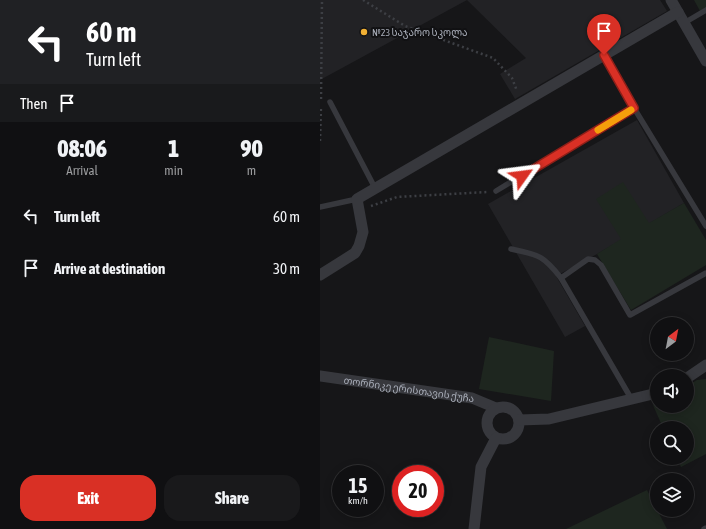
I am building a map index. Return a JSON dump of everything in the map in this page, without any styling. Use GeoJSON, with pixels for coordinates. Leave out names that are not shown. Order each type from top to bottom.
{"type":"FeatureCollection","features":[{"type":"Feature","properties":{"kind":"street"},"geometry":{"type":"LineString","coordinates":[[671,0],[706,61]]}},
{"type":"Feature","properties":{"kind":"street"},"geometry":{"type":"LineString","coordinates":[[320,275],[355,253],[360,246],[363,232],[357,199],[678,12]]}},
{"type":"Feature","properties":{"kind":"street"},"geometry":{"type":"LineString","coordinates":[[694,373],[706,365]]}},
{"type":"Feature","properties":{"kind":"street","name":"თორნიკე ერისთავის ქუჩა"},"geometry":{"type":"LineString","coordinates":[[320,376],[472,398],[496,408]]}},
{"type":"Feature","properties":{"kind":"street"},"geometry":{"type":"LineString","coordinates":[[519,420],[549,419],[650,395]]}},
{"type":"Feature","properties":{"kind":"street"},"geometry":{"type":"LineString","coordinates":[[496,408],[510,408],[514,411],[519,420],[518,430],[515,434],[506,439],[496,438],[488,431],[486,420],[496,408]]}},
{"type":"Feature","properties":{"kind":"street"},"geometry":{"type":"LineString","coordinates":[[474,529],[481,467],[496,438]]}},
{"type":"Feature","properties":{"kind":"lane"},"geometry":{"type":"LineString","coordinates":[[684,23],[706,10]]}},
{"type":"Feature","properties":{"kind":"lane"},"geometry":{"type":"LineString","coordinates":[[604,55],[634,108],[706,226]]}},
{"type":"Feature","properties":{"kind":"lane"},"geometry":{"type":"LineString","coordinates":[[330,102],[375,188]]}},
{"type":"Feature","properties":{"kind":"lane"},"geometry":{"type":"LineString","coordinates":[[496,192],[634,108]]}},
{"type":"Feature","properties":{"kind":"lane"},"geometry":{"type":"LineString","coordinates":[[320,207],[357,199]]}},
{"type":"Feature","properties":{"kind":"lane"},"geometry":{"type":"LineString","coordinates":[[511,249],[537,255],[550,264],[561,278],[632,400]]}},
{"type":"Feature","properties":{"kind":"lane"},"geometry":{"type":"LineString","coordinates":[[561,278],[588,259],[595,260],[601,265],[630,315],[706,273]]}},
{"type":"Feature","properties":{"kind":"path"},"geometry":{"type":"LineString","coordinates":[[320,141],[322,0]]}},
{"type":"Feature","properties":{"kind":"path"},"geometry":{"type":"LineString","coordinates":[[363,0],[405,26],[493,58],[512,78],[522,103]]}},
{"type":"Feature","properties":{"kind":"path"},"geometry":{"type":"LineString","coordinates":[[359,210],[397,197],[496,192]]}},
{"type":"Feature","properties":{"kind":"shaded area"},"geometry":{"type":"Polygon","coordinates":[[[320,0],[467,0],[320,80],[320,0]]]}},
{"type":"Feature","properties":{"kind":"shaded area"},"geometry":{"type":"Polygon","coordinates":[[[467,0],[660,0],[667,11],[515,99],[500,74],[526,58],[467,0]]]}},
{"type":"Feature","properties":{"kind":"shaded area"},"geometry":{"type":"Polygon","coordinates":[[[694,0],[706,0],[706,7],[700,11],[694,0]]]}},
{"type":"Feature","properties":{"kind":"shaded area"},"geometry":{"type":"Polygon","coordinates":[[[637,120],[684,203],[597,254],[556,276],[585,326],[565,337],[488,204],[637,120]]]}},
{"type":"Feature","properties":{"kind":"shaded area"},"geometry":{"type":"Polygon","coordinates":[[[623,182],[649,223],[684,203],[706,240],[706,265],[631,310],[597,254],[621,239],[596,199],[623,182]]]}},
{"type":"Feature","properties":{"kind":"shaded area"},"geometry":{"type":"Polygon","coordinates":[[[489,337],[554,351],[551,401],[479,389],[489,337]]]}},
{"type":"Feature","properties":{"kind":"shaded area"},"geometry":{"type":"Polygon","coordinates":[[[706,379],[706,454],[694,460],[694,421],[660,421],[656,413],[694,413],[694,382],[706,379]]]}},
{"type":"Feature","properties":{"kind":"shaded area"},"geometry":{"type":"Polygon","coordinates":[[[647,490],[650,496],[650,517],[661,517],[667,529],[566,529],[647,490]]]}},
{"type":"Feature","properties":{"kind":"slow traffic"},"geometry":{"type":"LineString","coordinates":[[598,130],[631,110]]}},
{"type":"Feature","properties":{"kind":"place","name":"№23 საჯარო სკოლა"},"geometry":{"type":"Point","coordinates":[364,32]}},
{"type":"Feature","properties":{"kind":"route"},"geometry":{"type":"LineString","coordinates":[[522,176],[634,108],[604,55]]}}]}
